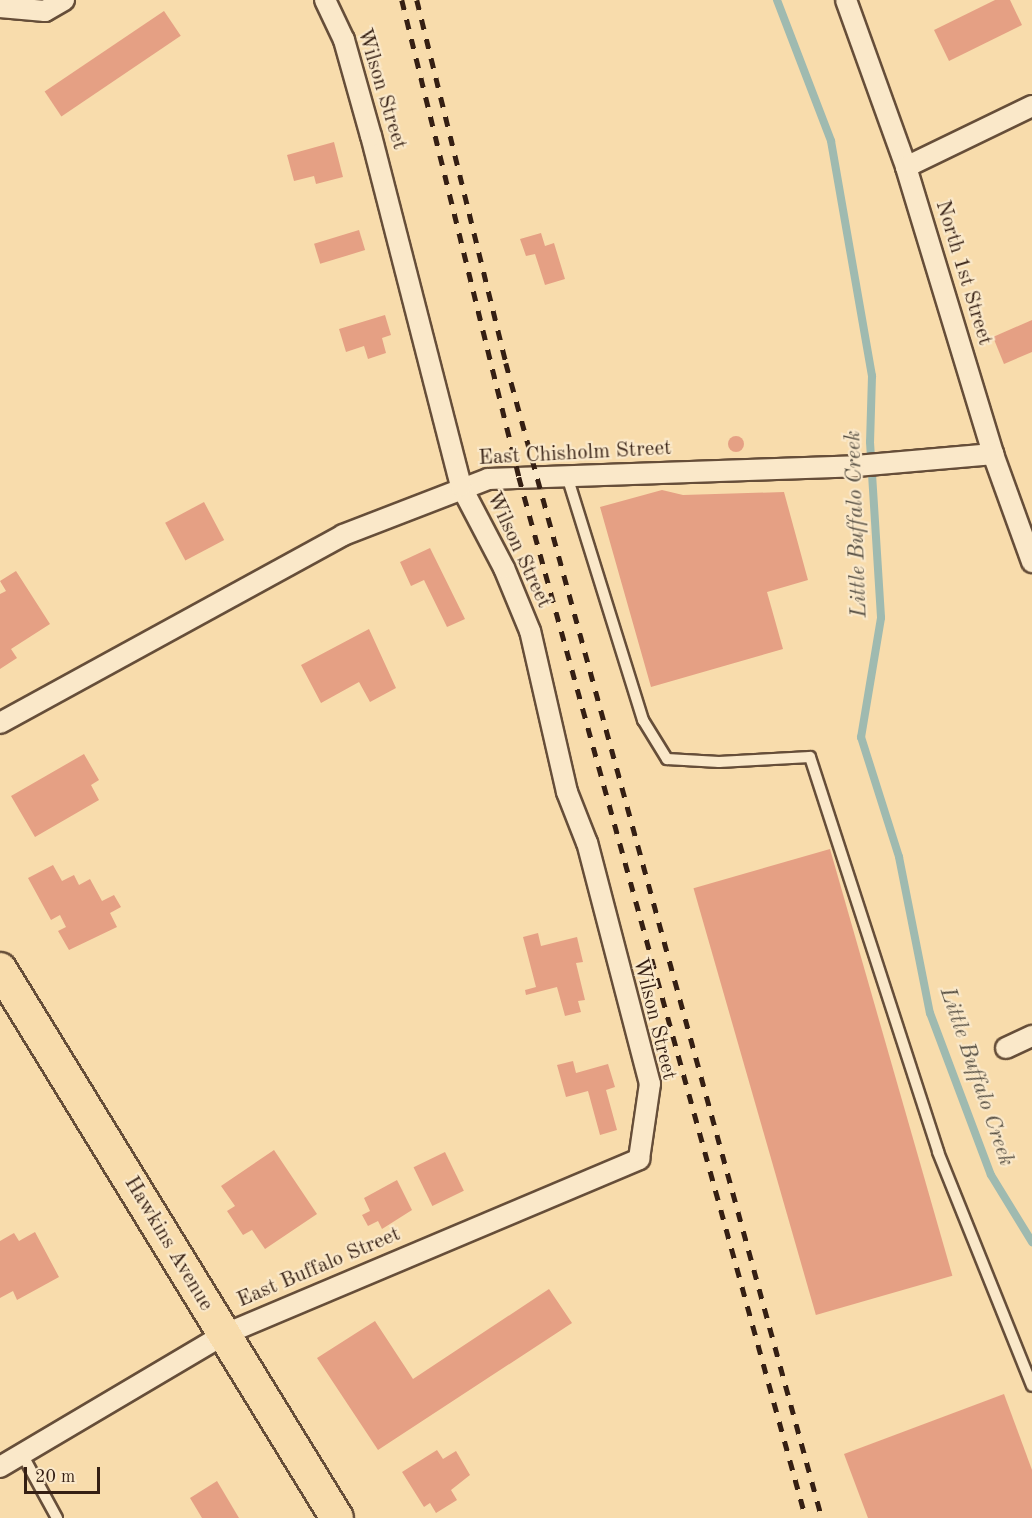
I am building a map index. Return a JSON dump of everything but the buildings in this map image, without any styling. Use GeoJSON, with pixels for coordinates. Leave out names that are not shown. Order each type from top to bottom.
{"type":"FeatureCollection","features":[{"type":"Feature","properties":{"kind":"main road","name":"Hawkins Avenue"},"geometry":{"type":"LineString","coordinates":[[0,969],[223,1335],[338,1518]]}},
{"type":"Feature","properties":{"kind":"street"},"geometry":{"type":"LineString","coordinates":[[0,7],[45,11],[64,0]]}},
{"type":"Feature","properties":{"kind":"street","name":"Wilson Street"},"geometry":{"type":"LineString","coordinates":[[325,0],[344,40],[371,136],[461,486],[504,568],[530,631],[567,792],[587,843],[650,1084],[639,1159]]}},
{"type":"Feature","properties":{"kind":"street","name":"North 1st Street"},"geometry":{"type":"LineString","coordinates":[[846,0],[906,166],[993,454],[1026,533],[1032,562]]}},
{"type":"Feature","properties":{"kind":"street"},"geometry":{"type":"LineString","coordinates":[[906,166],[1032,106]]}},
{"type":"Feature","properties":{"kind":"street","name":"East Chisholm Street"},"geometry":{"type":"LineString","coordinates":[[0,723],[343,535],[461,486],[488,479],[856,466],[993,454]]}},
{"type":"Feature","properties":{"kind":"street"},"geometry":{"type":"LineString","coordinates":[[1006,1048],[1032,1036]]}},
{"type":"Feature","properties":{"kind":"street","name":"East Buffalo Street"},"geometry":{"type":"LineString","coordinates":[[0,1467],[223,1335],[639,1159]]}},
{"type":"Feature","properties":{"kind":"lane"},"geometry":{"type":"LineString","coordinates":[[567,476],[643,720],[667,759],[718,762],[810,757],[938,1152],[1032,1386]]}},
{"type":"Feature","properties":{"kind":"lane"},"geometry":{"type":"LineString","coordinates":[[22,1454],[57,1518]]}},
{"type":"Feature","properties":{"kind":"waterway","name":"Little Buffalo Creek"},"geometry":{"type":"LineString","coordinates":[[777,0],[831,141],[872,376],[870,442],[881,618],[861,737],[899,857],[930,1013],[991,1175],[1032,1242]]}},
{"type":"Feature","properties":{"kind":"railway"},"geometry":{"type":"LineString","coordinates":[[402,0],[519,477],[806,1518]]}},
{"type":"Feature","properties":{"kind":"railway"},"geometry":{"type":"LineString","coordinates":[[417,0],[506,363],[822,1518]]}}]}
